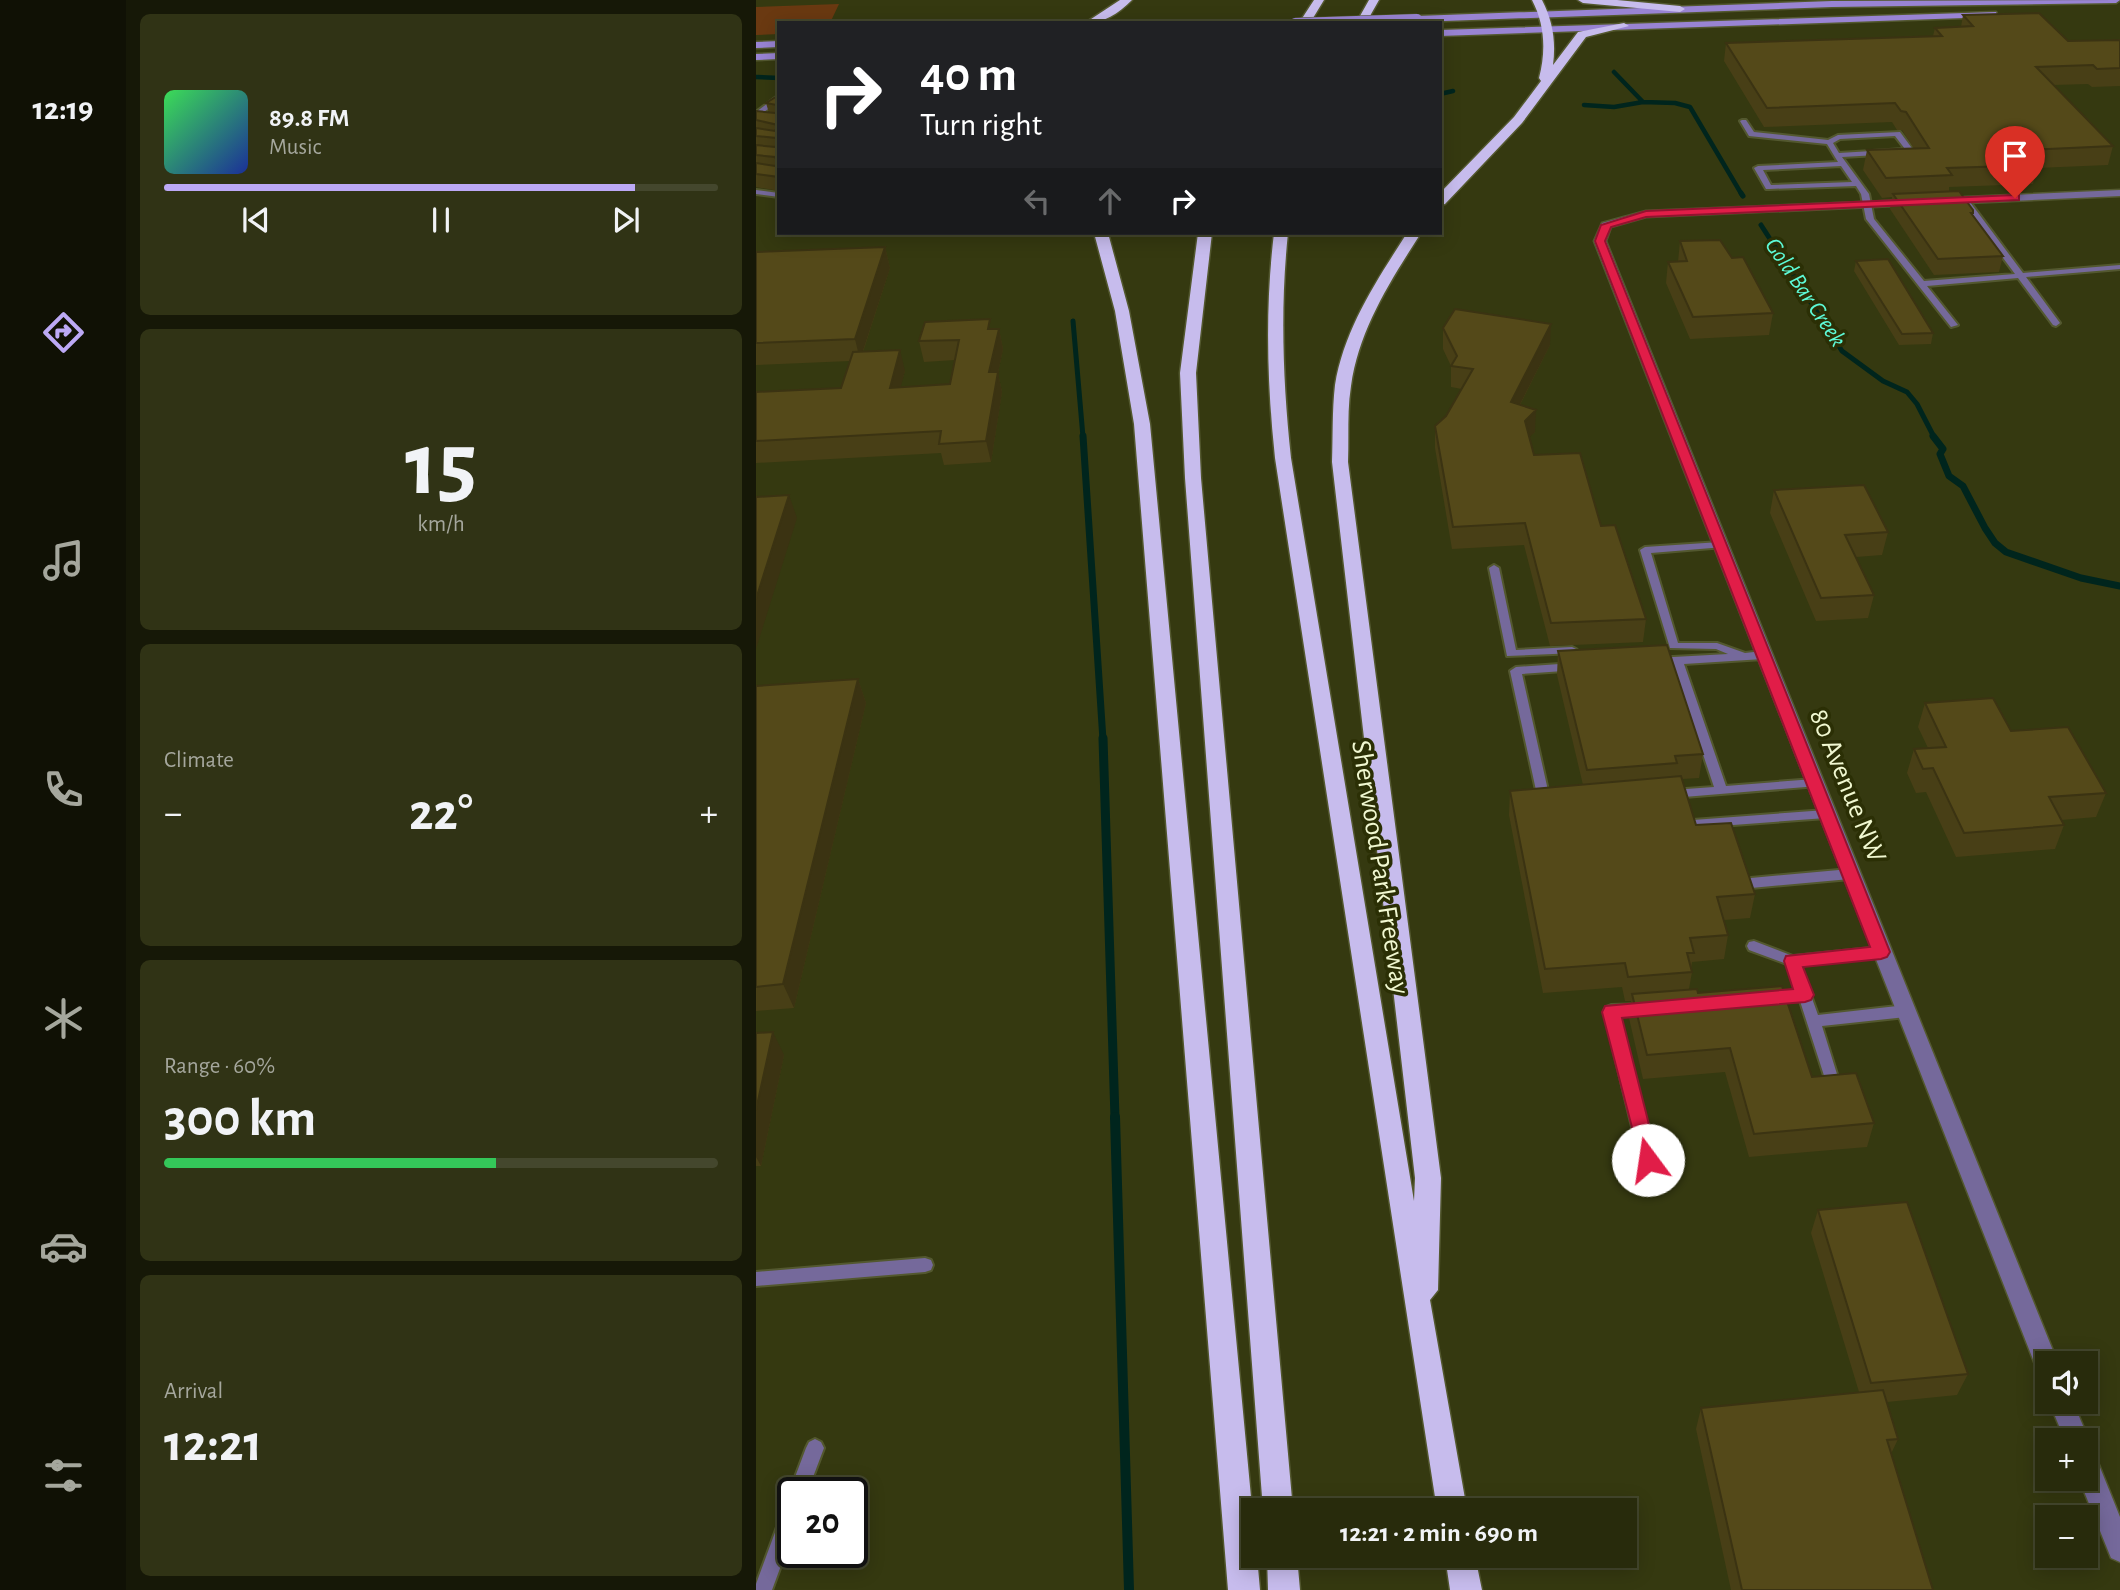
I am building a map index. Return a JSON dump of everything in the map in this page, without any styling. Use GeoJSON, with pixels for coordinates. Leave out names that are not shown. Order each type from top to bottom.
{"type":"FeatureCollection","features":[{"type":"Feature","properties":{"kind":"highway"},"geometry":{"type":"LineString","coordinates":[[1094,21],[1127,0]]}},
{"type":"Feature","properties":{"kind":"highway"},"geometry":{"type":"LineString","coordinates":[[1130,13],[1140,0]]}},
{"type":"Feature","properties":{"kind":"highway"},"geometry":{"type":"LineString","coordinates":[[1305,21],[1318,0]]}},
{"type":"Feature","properties":{"kind":"highway"},"geometry":{"type":"LineString","coordinates":[[1362,21],[1374,0]]}},
{"type":"Feature","properties":{"kind":"highway"},"geometry":{"type":"LineString","coordinates":[[1537,0],[1545,14],[1545,30],[1551,51],[1544,84]]}},
{"type":"Feature","properties":{"kind":"highway"},"geometry":{"type":"LineString","coordinates":[[1583,0],[1680,9]]}},
{"type":"Feature","properties":{"kind":"highway"},"geometry":{"type":"LineString","coordinates":[[1442,199],[1518,120],[1582,34],[1625,26]]}},
{"type":"Feature","properties":{"kind":"highway"},"geometry":{"type":"LineString","coordinates":[[1102,235],[1122,311],[1142,424],[1244,1590]]}},
{"type":"Feature","properties":{"kind":"highway"},"geometry":{"type":"LineString","coordinates":[[1205,235],[1188,373],[1193,478],[1277,1498]]}},
{"type":"Feature","properties":{"kind":"highway","name":"Sherwood Park Freeway"},"geometry":{"type":"LineString","coordinates":[[1281,235],[1276,267],[1274,328],[1275,391],[1282,444],[1450,1498]]}},
{"type":"Feature","properties":{"kind":"highway"},"geometry":{"type":"LineString","coordinates":[[1413,235],[1388,273],[1350,354],[1343,385],[1340,462],[1428,1178],[1423,1341]]}},
{"type":"Feature","properties":{"kind":"highway"},"geometry":{"type":"LineString","coordinates":[[1283,1568],[1284,1590]]}},
{"type":"Feature","properties":{"kind":"highway"},"geometry":{"type":"LineString","coordinates":[[1462,1568],[1466,1590]]}},
{"type":"Feature","properties":{"kind":"main road"},"geometry":{"type":"LineString","coordinates":[[1356,21],[1680,9],[2116,0]]}},
{"type":"Feature","properties":{"kind":"main road"},"geometry":{"type":"LineString","coordinates":[[2033,12],[2120,8]]}},
{"type":"Feature","properties":{"kind":"main road"},"geometry":{"type":"LineString","coordinates":[[1442,33],[2009,13]]}},
{"type":"Feature","properties":{"kind":"main road"},"geometry":{"type":"LineString","coordinates":[[756,45],[777,44]]}},
{"type":"Feature","properties":{"kind":"main road"},"geometry":{"type":"LineString","coordinates":[[756,57],[777,56]]}},
{"type":"Feature","properties":{"kind":"street"},"geometry":{"type":"LineString","coordinates":[[1936,201],[2120,193]]}},
{"type":"Feature","properties":{"kind":"street"},"geometry":{"type":"LineString","coordinates":[[1866,205],[1922,202]]}},
{"type":"Feature","properties":{"kind":"street","name":"80 Avenue NW"},"geometry":{"type":"LineString","coordinates":[[1866,205],[1646,214],[1606,225],[1600,241],[2042,1351]]}},
{"type":"Feature","properties":{"kind":"street"},"geometry":{"type":"LineString","coordinates":[[2097,1491],[2120,1549]]}},
{"type":"Feature","properties":{"kind":"lane"},"geometry":{"type":"LineString","coordinates":[[767,121],[756,118],[777,99]]}},
{"type":"Feature","properties":{"kind":"lane"},"geometry":{"type":"LineString","coordinates":[[770,104],[777,106]]}},
{"type":"Feature","properties":{"kind":"lane"},"geometry":{"type":"LineString","coordinates":[[1744,121],[1752,134],[1829,142],[1838,137],[1897,134],[1910,151],[1838,155]]}},
{"type":"Feature","properties":{"kind":"lane"},"geometry":{"type":"LineString","coordinates":[[1829,142],[1865,194],[1870,219],[1954,326]]}},
{"type":"Feature","properties":{"kind":"lane"},"geometry":{"type":"LineString","coordinates":[[1843,164],[1758,168],[1769,187],[1858,184]]}},
{"type":"Feature","properties":{"kind":"lane"},"geometry":{"type":"LineString","coordinates":[[756,192],[777,195]]}},
{"type":"Feature","properties":{"kind":"lane"},"geometry":{"type":"LineString","coordinates":[[1963,200],[2056,323]]}},
{"type":"Feature","properties":{"kind":"lane"},"geometry":{"type":"LineString","coordinates":[[1921,284],[2120,267]]}},
{"type":"Feature","properties":{"kind":"lane"},"geometry":{"type":"LineString","coordinates":[[1674,646],[1645,550],[1720,545]]}},
{"type":"Feature","properties":{"kind":"lane"},"geometry":{"type":"LineString","coordinates":[[1494,568],[1511,654],[1579,651]]}},
{"type":"Feature","properties":{"kind":"lane"},"geometry":{"type":"LineString","coordinates":[[1660,647],[1717,646],[1741,655]]}},
{"type":"Feature","properties":{"kind":"lane"},"geometry":{"type":"LineString","coordinates":[[1640,663],[1763,654]]}},
{"type":"Feature","properties":{"kind":"lane"},"geometry":{"type":"LineString","coordinates":[[1677,661],[1721,790]]}},
{"type":"Feature","properties":{"kind":"lane"},"geometry":{"type":"LineString","coordinates":[[1558,803],[1545,804],[1516,671],[1590,666]]}},
{"type":"Feature","properties":{"kind":"lane"},"geometry":{"type":"LineString","coordinates":[[1652,795],[1814,783]]}},
{"type":"Feature","properties":{"kind":"lane"},"geometry":{"type":"LineString","coordinates":[[1693,824],[1826,814]]}},
{"type":"Feature","properties":{"kind":"lane"},"geometry":{"type":"LineString","coordinates":[[1751,883],[1850,874]]}},
{"type":"Feature","properties":{"kind":"lane"},"geometry":{"type":"LineString","coordinates":[[1754,946],[1793,961],[1881,952]]}},
{"type":"Feature","properties":{"kind":"lane"},"geometry":{"type":"LineString","coordinates":[[1793,961],[1834,1087]]}},
{"type":"Feature","properties":{"kind":"lane"},"geometry":{"type":"LineString","coordinates":[[1749,1000],[1805,995]]}},
{"type":"Feature","properties":{"kind":"lane"},"geometry":{"type":"LineString","coordinates":[[1648,1160],[1611,1012],[1666,1007]]}},
{"type":"Feature","properties":{"kind":"lane"},"geometry":{"type":"LineString","coordinates":[[1813,1021],[1906,1011]]}},
{"type":"Feature","properties":{"kind":"lane"},"geometry":{"type":"LineString","coordinates":[[756,1279],[925,1265]]}},
{"type":"Feature","properties":{"kind":"lane"},"geometry":{"type":"LineString","coordinates":[[804,1477],[815,1448]]}},
{"type":"Feature","properties":{"kind":"lane"},"geometry":{"type":"LineString","coordinates":[[763,1590],[777,1552]]}},
{"type":"Feature","properties":{"kind":"shaded area"},"geometry":{"type":"Polygon","coordinates":[[[839,4],[831,21],[777,21],[777,34],[756,35],[756,7],[839,4]]]}},
{"type":"Feature","properties":{"kind":"building"},"geometry":{"type":"Polygon","coordinates":[[[2039,13],[2068,41],[2120,40],[2120,68],[2097,69],[2093,65],[2036,67],[2113,146],[2025,150],[2038,165],[1947,168],[1952,175],[1886,178],[1867,150],[1929,148],[1906,112],[1901,111],[1895,103],[1767,108],[1726,43],[1942,36],[1935,28],[1973,26],[1963,15],[2039,13]]]}},
{"type":"Feature","properties":{"kind":"building"},"geometry":{"type":"Polygon","coordinates":[[[777,96],[777,105],[766,103],[777,96]]]}},
{"type":"Feature","properties":{"kind":"building"},"geometry":{"type":"Polygon","coordinates":[[[756,111],[777,112],[777,125],[756,120],[756,111]]]}},
{"type":"Feature","properties":{"kind":"building"},"geometry":{"type":"Polygon","coordinates":[[[777,127],[777,141],[776,138],[756,136],[756,128],[775,131],[777,127]]]}},
{"type":"Feature","properties":{"kind":"building"},"geometry":{"type":"Polygon","coordinates":[[[756,145],[777,145],[777,161],[775,157],[756,155],[756,145]]]}},
{"type":"Feature","properties":{"kind":"building"},"geometry":{"type":"Polygon","coordinates":[[[756,163],[777,164],[777,177],[756,174],[756,163]]]}},
{"type":"Feature","properties":{"kind":"building"},"geometry":{"type":"Polygon","coordinates":[[[1959,191],[1973,210],[1971,213],[2003,256],[1938,259],[1893,194],[1959,191]]]}},
{"type":"Feature","properties":{"kind":"building"},"geometry":{"type":"Polygon","coordinates":[[[1720,240],[1732,258],[1743,257],[1773,313],[1693,317],[1668,262],[1687,261],[1680,241],[1720,240]]]}},
{"type":"Feature","properties":{"kind":"building"},"geometry":{"type":"Polygon","coordinates":[[[885,247],[855,339],[756,343],[756,252],[885,247]]]}},
{"type":"Feature","properties":{"kind":"building"},"geometry":{"type":"Polygon","coordinates":[[[1888,259],[1933,333],[1902,334],[1856,261],[1888,259]]]}},
{"type":"Feature","properties":{"kind":"building"},"geometry":{"type":"Polygon","coordinates":[[[1455,309],[1551,324],[1511,402],[1536,410],[1525,421],[1534,455],[1580,453],[1601,526],[1615,525],[1646,619],[1551,623],[1525,523],[1453,527],[1435,426],[1446,416],[1473,369],[1451,366],[1457,356],[1443,328],[1455,309]]]}},
{"type":"Feature","properties":{"kind":"building"},"geometry":{"type":"Polygon","coordinates":[[[990,319],[988,329],[999,329],[989,372],[998,372],[986,441],[939,444],[941,431],[756,441],[756,392],[841,388],[853,352],[900,350],[890,388],[950,384],[959,340],[919,341],[925,322],[990,319]]]}},
{"type":"Feature","properties":{"kind":"building"},"geometry":{"type":"Polygon","coordinates":[[[1864,485],[1888,532],[1845,535],[1874,595],[1821,598],[1774,490],[1864,485]]]}},
{"type":"Feature","properties":{"kind":"building"},"geometry":{"type":"Polygon","coordinates":[[[789,495],[756,599],[756,497],[789,495]]]}},
{"type":"Feature","properties":{"kind":"building"},"geometry":{"type":"Polygon","coordinates":[[[1667,645],[1703,754],[1675,756],[1677,763],[1587,770],[1558,651],[1667,645]]]}},
{"type":"Feature","properties":{"kind":"building"},"geometry":{"type":"Polygon","coordinates":[[[858,679],[783,984],[756,987],[756,686],[858,679]]]}},
{"type":"Feature","properties":{"kind":"building"},"geometry":{"type":"Polygon","coordinates":[[[1993,698],[2011,731],[2068,727],[2106,793],[2049,797],[2064,825],[1964,833],[1933,768],[1923,769],[1914,749],[1946,747],[1925,703],[1993,698]]]}},
{"type":"Feature","properties":{"kind":"building"},"geometry":{"type":"Polygon","coordinates":[[[1681,776],[1696,825],[1731,823],[1755,894],[1717,897],[1728,935],[1690,938],[1694,953],[1687,953],[1692,972],[1628,977],[1625,963],[1545,969],[1510,791],[1681,776]]]}},
{"type":"Feature","properties":{"kind":"building"},"geometry":{"type":"Polygon","coordinates":[[[1782,986],[1812,1077],[1856,1073],[1874,1123],[1754,1134],[1730,1048],[1647,1055],[1632,994],[1697,989],[1698,993],[1782,986]]]}},
{"type":"Feature","properties":{"kind":"building"},"geometry":{"type":"Polygon","coordinates":[[[773,1032],[756,1110],[756,1033],[773,1032]]]}},
{"type":"Feature","properties":{"kind":"building"},"geometry":{"type":"Polygon","coordinates":[[[1907,1202],[1968,1374],[1871,1383],[1818,1210],[1907,1202]]]}},
{"type":"Feature","properties":{"kind":"building"},"geometry":{"type":"Polygon","coordinates":[[[1883,1390],[1898,1439],[1887,1440],[1933,1590],[1742,1590],[1701,1408],[1883,1390]]]}},
{"type":"Feature","properties":{"kind":"waterway","name":"Gold Bar Creek"},"geometry":{"type":"LineString","coordinates":[[1614,72],[1643,102]]}},
{"type":"Feature","properties":{"kind":"waterway"},"geometry":{"type":"LineString","coordinates":[[756,77],[777,78]]}},
{"type":"Feature","properties":{"kind":"waterway"},"geometry":{"type":"LineString","coordinates":[[1442,94],[1453,91]]}},
{"type":"Feature","properties":{"kind":"waterway"},"geometry":{"type":"LineString","coordinates":[[1584,105],[1614,107],[1643,102]]}},
{"type":"Feature","properties":{"kind":"waterway","name":"Gold Bar Creek"},"geometry":{"type":"LineString","coordinates":[[1643,102],[1675,103],[1690,107],[1742,195]]}},
{"type":"Feature","properties":{"kind":"waterway","name":"Gold Bar Creek"},"geometry":{"type":"LineString","coordinates":[[1761,225],[1842,351],[1883,381],[1907,392],[1917,404],[1934,437]]}},
{"type":"Feature","properties":{"kind":"waterway"},"geometry":{"type":"LineString","coordinates":[[1073,321],[1083,437]]}},
{"type":"Feature","properties":{"kind":"waterway"},"geometry":{"type":"LineString","coordinates":[[1083,436],[1103,740]]}},
{"type":"Feature","properties":{"kind":"waterway","name":"Gold Bar Creek"},"geometry":{"type":"LineString","coordinates":[[1933,436],[1943,449],[1940,454],[1949,476],[1963,486],[1985,528],[1995,543],[2006,552],[2081,578],[2120,586]]}},
{"type":"Feature","properties":{"kind":"waterway"},"geometry":{"type":"LineString","coordinates":[[1103,738],[1115,1118]]}},
{"type":"Feature","properties":{"kind":"waterway"},"geometry":{"type":"LineString","coordinates":[[1115,1117],[1129,1590]]}},
{"type":"Feature","properties":{"kind":"route"},"geometry":{"type":"LineString","coordinates":[[1648,1160],[1611,1012],[1805,995],[1793,961],[1881,952],[1600,241],[1606,225],[1646,214],[2015,198]]}}]}
